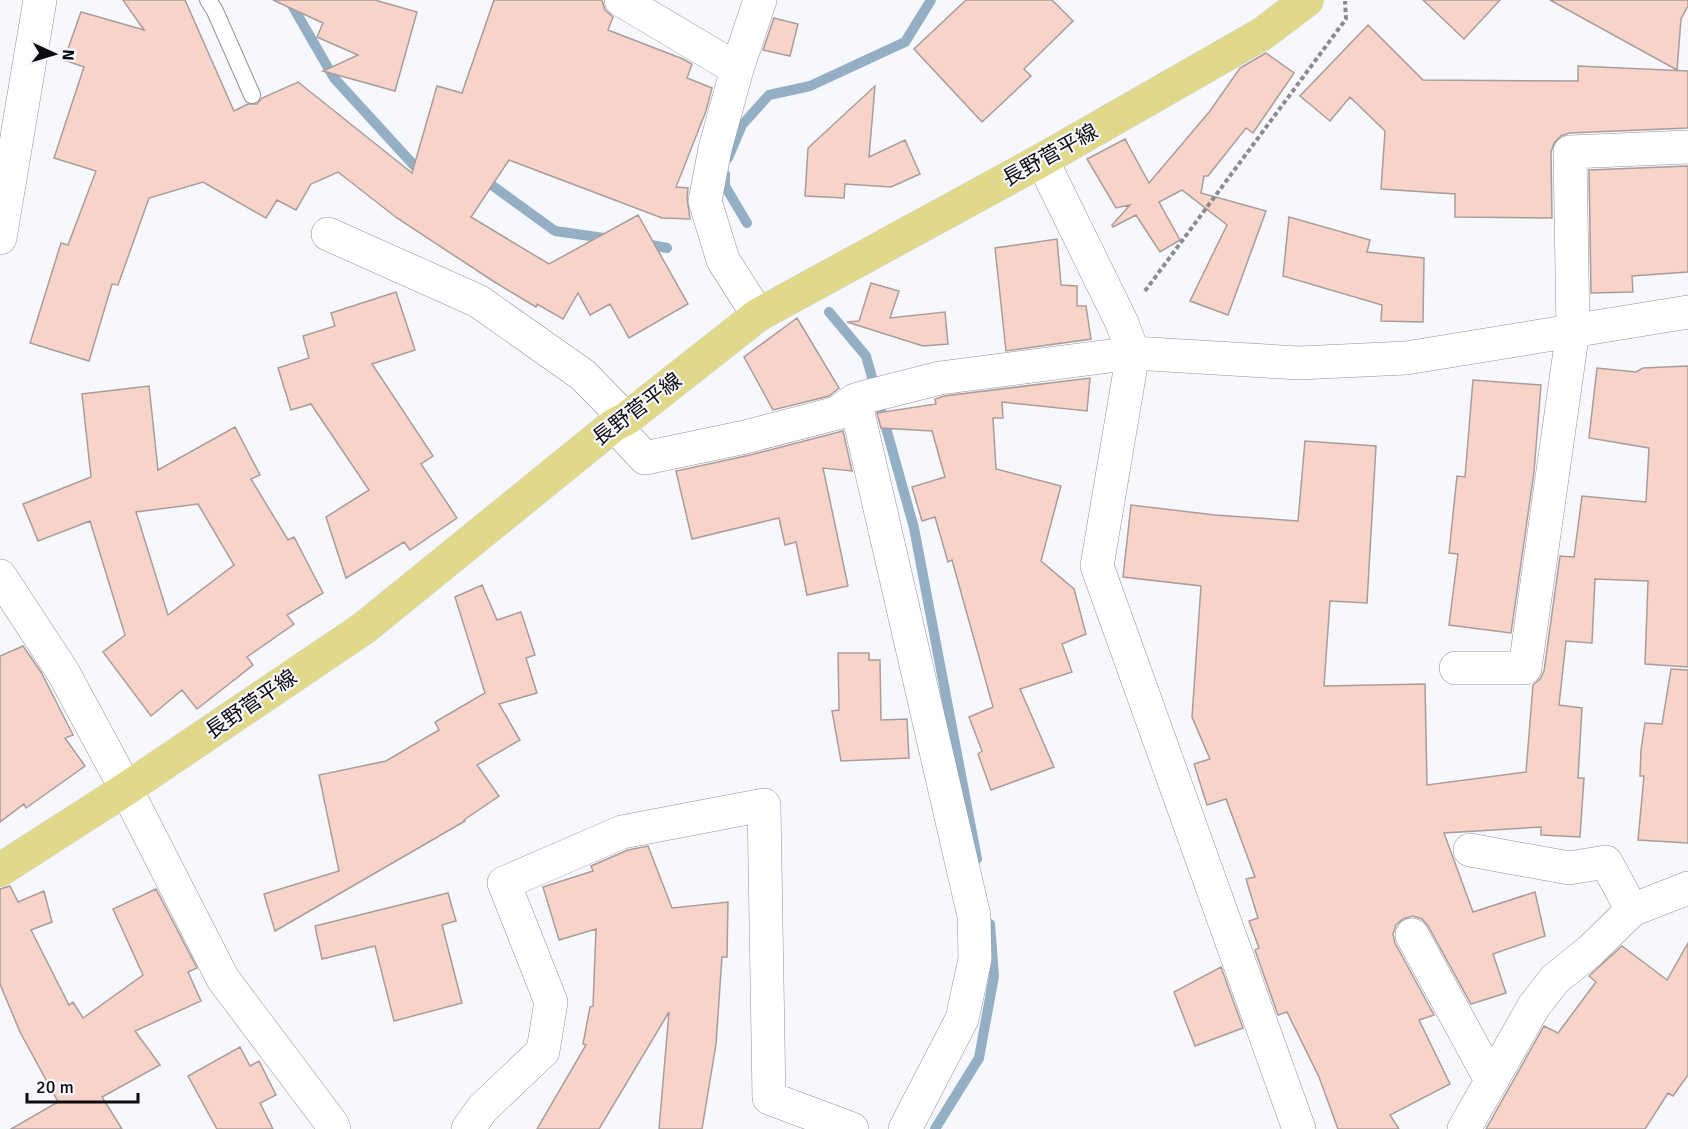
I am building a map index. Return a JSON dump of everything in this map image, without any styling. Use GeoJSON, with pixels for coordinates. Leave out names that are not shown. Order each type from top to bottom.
{"type":"FeatureCollection","features":[{"type":"Feature","properties":{"kind":"main road","name":"長野菅平線"},"geometry":{"type":"LineString","coordinates":[[0,870],[126,789],[364,628],[620,422],[758,315],[1042,160],[1262,34],[1307,0]]}},
{"type":"Feature","properties":{"kind":"street"},"geometry":{"type":"LineString","coordinates":[[0,238],[40,0]]}},
{"type":"Feature","properties":{"kind":"street"},"geometry":{"type":"LineString","coordinates":[[621,0],[737,69]]}},
{"type":"Feature","properties":{"kind":"street"},"geometry":{"type":"LineString","coordinates":[[758,315],[723,260],[705,201],[715,149],[737,69],[760,0]]}},
{"type":"Feature","properties":{"kind":"street"},"geometry":{"type":"LineString","coordinates":[[1456,668],[1525,668],[1574,330],[1570,152],[1688,147]]}},
{"type":"Feature","properties":{"kind":"street"},"geometry":{"type":"LineString","coordinates":[[1042,160],[1122,323],[1133,353],[1097,566],[1299,1129]]}},
{"type":"Feature","properties":{"kind":"street"},"geometry":{"type":"LineString","coordinates":[[328,234],[478,301],[583,375],[645,458],[745,437],[837,413],[869,396],[940,378],[1133,353],[1299,363],[1394,359],[1688,312]]}},
{"type":"Feature","properties":{"kind":"street"},"geometry":{"type":"LineString","coordinates":[[869,396],[974,916],[975,959],[962,1019],[905,1129]]}},
{"type":"Feature","properties":{"kind":"street"},"geometry":{"type":"LineString","coordinates":[[0,576],[63,672],[126,789],[222,979],[333,1124],[334,1129]]}},
{"type":"Feature","properties":{"kind":"street"},"geometry":{"type":"LineString","coordinates":[[468,1129],[482,1108],[543,1051],[551,1002],[504,883],[622,832],[764,805],[768,1098],[852,1129]]}},
{"type":"Feature","properties":{"kind":"street"},"geometry":{"type":"LineString","coordinates":[[1470,850],[1569,868],[1606,862],[1632,910]]}},
{"type":"Feature","properties":{"kind":"street"},"geometry":{"type":"LineString","coordinates":[[1464,1129],[1534,1006],[1555,979],[1590,951],[1632,910],[1688,888]]}},
{"type":"Feature","properties":{"kind":"street"},"geometry":{"type":"LineString","coordinates":[[1412,935],[1491,1080]]}},
{"type":"Feature","properties":{"kind":"lane"},"geometry":{"type":"LineString","coordinates":[[208,0],[252,95]]}},
{"type":"Feature","properties":{"kind":"path"},"geometry":{"type":"LineString","coordinates":[[1122,323],[1346,19],[1344,0]]}},
{"type":"Feature","properties":{"kind":"building"},"geometry":{"type":"Polygon","coordinates":[[[123,0],[185,0],[234,111],[248,104],[257,104],[262,98],[298,82],[412,173],[437,86],[462,93],[494,0],[602,0],[605,10],[613,17],[608,30],[692,64],[687,78],[712,88],[706,111],[676,187],[688,188],[690,219],[662,218],[509,160],[471,217],[549,264],[638,215],[688,304],[629,338],[610,304],[590,315],[578,293],[563,319],[537,304],[536,307],[493,281],[397,218],[338,172],[311,184],[296,210],[277,200],[266,218],[203,182],[149,198],[118,285],[112,284],[89,361],[30,343],[61,243],[68,245],[96,171],[54,158],[84,67],[64,60],[81,12],[144,30],[123,0]]]}},
{"type":"Feature","properties":{"kind":"building"},"geometry":{"type":"Polygon","coordinates":[[[273,0],[375,0],[417,12],[395,91],[323,71],[358,55],[317,37],[323,23],[273,0]]]}},
{"type":"Feature","properties":{"kind":"building"},"geometry":{"type":"Polygon","coordinates":[[[966,0],[1052,0],[1073,21],[1024,69],[1031,76],[982,122],[914,49],[966,0]]]}},
{"type":"Feature","properties":{"kind":"building"},"geometry":{"type":"Polygon","coordinates":[[[1423,0],[1500,0],[1464,39],[1423,0]]]}},
{"type":"Feature","properties":{"kind":"building"},"geometry":{"type":"Polygon","coordinates":[[[1550,0],[1688,0],[1688,6],[1681,19],[1677,70],[1550,0]]]}},
{"type":"Feature","properties":{"kind":"building"},"geometry":{"type":"Polygon","coordinates":[[[774,18],[798,24],[790,56],[763,50],[774,18]]]}},
{"type":"Feature","properties":{"kind":"building"},"geometry":{"type":"Polygon","coordinates":[[[1368,25],[1423,80],[1578,81],[1578,66],[1688,71],[1688,128],[1569,133],[1561,136],[1554,143],[1551,152],[1552,218],[1455,217],[1455,194],[1381,189],[1385,131],[1350,97],[1330,121],[1300,96],[1368,25]]]}},
{"type":"Feature","properties":{"kind":"building"},"geometry":{"type":"Polygon","coordinates":[[[1266,53],[1294,73],[1253,133],[1246,128],[1208,176],[1204,176],[1201,193],[1266,211],[1228,315],[1190,301],[1227,225],[1182,190],[1159,202],[1180,240],[1160,252],[1136,215],[1113,227],[1112,225],[1130,205],[1116,208],[1087,159],[1125,139],[1149,183],[1210,111],[1240,68],[1266,53]]]}},
{"type":"Feature","properties":{"kind":"building"},"geometry":{"type":"Polygon","coordinates":[[[875,86],[869,157],[905,140],[920,174],[891,187],[845,184],[844,198],[805,196],[808,148],[875,86]]]}},
{"type":"Feature","properties":{"kind":"building"},"geometry":{"type":"Polygon","coordinates":[[[1688,166],[1688,272],[1632,276],[1633,292],[1591,293],[1589,170],[1688,166]]]}},
{"type":"Feature","properties":{"kind":"building"},"geometry":{"type":"Polygon","coordinates":[[[1289,217],[1370,240],[1367,252],[1424,258],[1423,322],[1381,321],[1382,305],[1283,276],[1289,217]]]}},
{"type":"Feature","properties":{"kind":"building"},"geometry":{"type":"Polygon","coordinates":[[[1057,239],[1061,285],[1077,286],[1077,306],[1086,306],[1091,339],[1006,351],[995,248],[1057,239]]]}},
{"type":"Feature","properties":{"kind":"building"},"geometry":{"type":"Polygon","coordinates":[[[871,283],[899,291],[890,318],[945,312],[948,344],[923,346],[847,322],[859,321],[871,283]]]}},
{"type":"Feature","properties":{"kind":"building"},"geometry":{"type":"Polygon","coordinates":[[[396,292],[415,350],[372,364],[433,456],[421,464],[457,518],[410,550],[404,542],[346,578],[326,517],[369,490],[311,404],[291,410],[278,368],[309,358],[303,336],[335,326],[331,313],[396,292]]]}},
{"type":"Feature","properties":{"kind":"building"},"geometry":{"type":"Polygon","coordinates":[[[797,318],[839,388],[829,396],[773,410],[744,357],[797,318]]]}},
{"type":"Feature","properties":{"kind":"building"},"geometry":{"type":"Polygon","coordinates":[[[1688,366],[1688,667],[1645,664],[1648,581],[1595,579],[1592,643],[1566,641],[1559,705],[1582,708],[1578,778],[1584,778],[1580,837],[1541,835],[1541,827],[1444,833],[1473,912],[1535,892],[1545,936],[1493,954],[1506,993],[1471,1004],[1422,919],[1413,916],[1403,919],[1396,925],[1393,934],[1395,943],[1434,1015],[1419,1020],[1450,1084],[1390,1115],[1399,1129],[1338,1129],[1319,1077],[1287,1012],[1278,1015],[1255,950],[1259,948],[1249,921],[1258,918],[1246,879],[1255,877],[1226,799],[1207,805],[1194,764],[1210,759],[1192,717],[1201,586],[1123,577],[1131,505],[1215,515],[1298,521],[1305,441],[1376,446],[1367,603],[1330,601],[1324,686],[1425,684],[1427,785],[1526,772],[1533,685],[1544,671],[1560,556],[1574,557],[1582,496],[1646,502],[1649,448],[1589,438],[1597,368],[1636,372],[1643,368],[1688,366]]]}},
{"type":"Feature","properties":{"kind":"building"},"geometry":{"type":"Polygon","coordinates":[[[1090,378],[1087,411],[1002,402],[1003,418],[993,418],[996,469],[1061,486],[1041,561],[1074,589],[1086,634],[1062,644],[1072,672],[1020,689],[1054,767],[991,790],[978,754],[982,751],[969,717],[993,707],[952,560],[948,562],[935,517],[922,521],[912,487],[945,477],[932,431],[881,428],[877,413],[936,404],[935,399],[944,396],[1090,378]]]}},
{"type":"Feature","properties":{"kind":"building"},"geometry":{"type":"Polygon","coordinates":[[[1473,380],[1541,385],[1534,472],[1511,633],[1449,625],[1458,554],[1449,553],[1457,476],[1465,477],[1473,380]]]}},
{"type":"Feature","properties":{"kind":"building"},"geometry":{"type":"Polygon","coordinates":[[[149,386],[158,470],[235,427],[260,475],[251,479],[288,540],[294,537],[323,593],[287,615],[294,624],[247,657],[253,665],[197,709],[182,690],[151,716],[103,652],[125,635],[90,521],[38,541],[23,504],[91,477],[82,394],[149,386]],[[198,504],[136,512],[168,615],[234,565],[198,504]]]}},
{"type":"Feature","properties":{"kind":"building"},"geometry":{"type":"Polygon","coordinates":[[[843,431],[852,471],[823,468],[848,586],[807,595],[796,542],[785,545],[779,518],[692,539],[676,471],[843,431]]]}},
{"type":"Feature","properties":{"kind":"building"},"geometry":{"type":"Polygon","coordinates":[[[482,585],[497,620],[521,612],[535,655],[526,658],[537,693],[499,704],[520,740],[477,765],[499,796],[465,821],[275,931],[264,894],[339,871],[319,775],[386,761],[439,730],[435,722],[485,693],[455,597],[482,585]]]}},
{"type":"Feature","properties":{"kind":"building"},"geometry":{"type":"Polygon","coordinates":[[[23,646],[41,672],[73,735],[65,738],[85,766],[26,808],[24,804],[0,822],[0,656],[23,646]]]}},
{"type":"Feature","properties":{"kind":"building"},"geometry":{"type":"Polygon","coordinates":[[[838,653],[869,653],[869,660],[880,660],[881,720],[907,719],[909,758],[841,761],[832,711],[839,710],[838,653]]]}},
{"type":"Feature","properties":{"kind":"building"},"geometry":{"type":"Polygon","coordinates":[[[1671,669],[1688,670],[1688,843],[1638,840],[1644,776],[1640,776],[1641,750],[1645,723],[1662,724],[1671,669]]]}},
{"type":"Feature","properties":{"kind":"building"},"geometry":{"type":"Polygon","coordinates":[[[648,846],[672,908],[728,902],[727,957],[722,957],[716,1044],[702,1129],[659,1129],[669,1012],[599,1129],[537,1129],[586,1045],[583,1044],[590,1007],[593,1006],[596,929],[559,940],[543,887],[593,871],[591,866],[628,850],[648,846]]]}},
{"type":"Feature","properties":{"kind":"building"},"geometry":{"type":"Polygon","coordinates":[[[10,886],[18,902],[44,891],[52,922],[31,930],[69,1005],[73,1002],[83,1018],[143,975],[113,909],[156,889],[197,968],[188,972],[201,1001],[135,1031],[160,1065],[102,1097],[122,1129],[11,1129],[58,1102],[20,1032],[0,984],[0,889],[10,886]]]}},
{"type":"Feature","properties":{"kind":"building"},"geometry":{"type":"Polygon","coordinates":[[[448,893],[456,921],[442,925],[462,1003],[394,1021],[375,946],[322,959],[315,926],[448,893]]]}},
{"type":"Feature","properties":{"kind":"building"},"geometry":{"type":"Polygon","coordinates":[[[1688,943],[1688,1075],[1673,1096],[1668,1093],[1645,1129],[1486,1129],[1544,1026],[1558,1033],[1596,982],[1589,976],[1622,946],[1667,980],[1688,943]]]}},
{"type":"Feature","properties":{"kind":"building"},"geometry":{"type":"Polygon","coordinates":[[[1221,967],[1243,1028],[1195,1046],[1174,992],[1221,967]]]}},
{"type":"Feature","properties":{"kind":"building"},"geometry":{"type":"Polygon","coordinates":[[[240,1047],[250,1066],[259,1061],[276,1095],[260,1103],[273,1129],[217,1129],[188,1076],[240,1047]]]}},
{"type":"Feature","properties":{"kind":"waterway"},"geometry":{"type":"LineString","coordinates":[[289,0],[334,78],[420,172],[424,171]]}},
{"type":"Feature","properties":{"kind":"waterway"},"geometry":{"type":"LineString","coordinates":[[728,158],[742,125],[769,95],[810,86],[905,42],[931,0]]}},
{"type":"Feature","properties":{"kind":"waterway"},"geometry":{"type":"LineString","coordinates":[[725,174],[725,186],[747,223]]}},
{"type":"Feature","properties":{"kind":"waterway"},"geometry":{"type":"LineString","coordinates":[[482,178],[555,231],[611,239]]}},
{"type":"Feature","properties":{"kind":"waterway"},"geometry":{"type":"LineString","coordinates":[[641,243],[667,248]]}},
{"type":"Feature","properties":{"kind":"waterway"},"geometry":{"type":"LineString","coordinates":[[829,312],[866,356],[914,528],[977,859]]}},
{"type":"Feature","properties":{"kind":"waterway"},"geometry":{"type":"LineString","coordinates":[[935,1129],[979,1058],[994,976],[990,924]]}}]}
